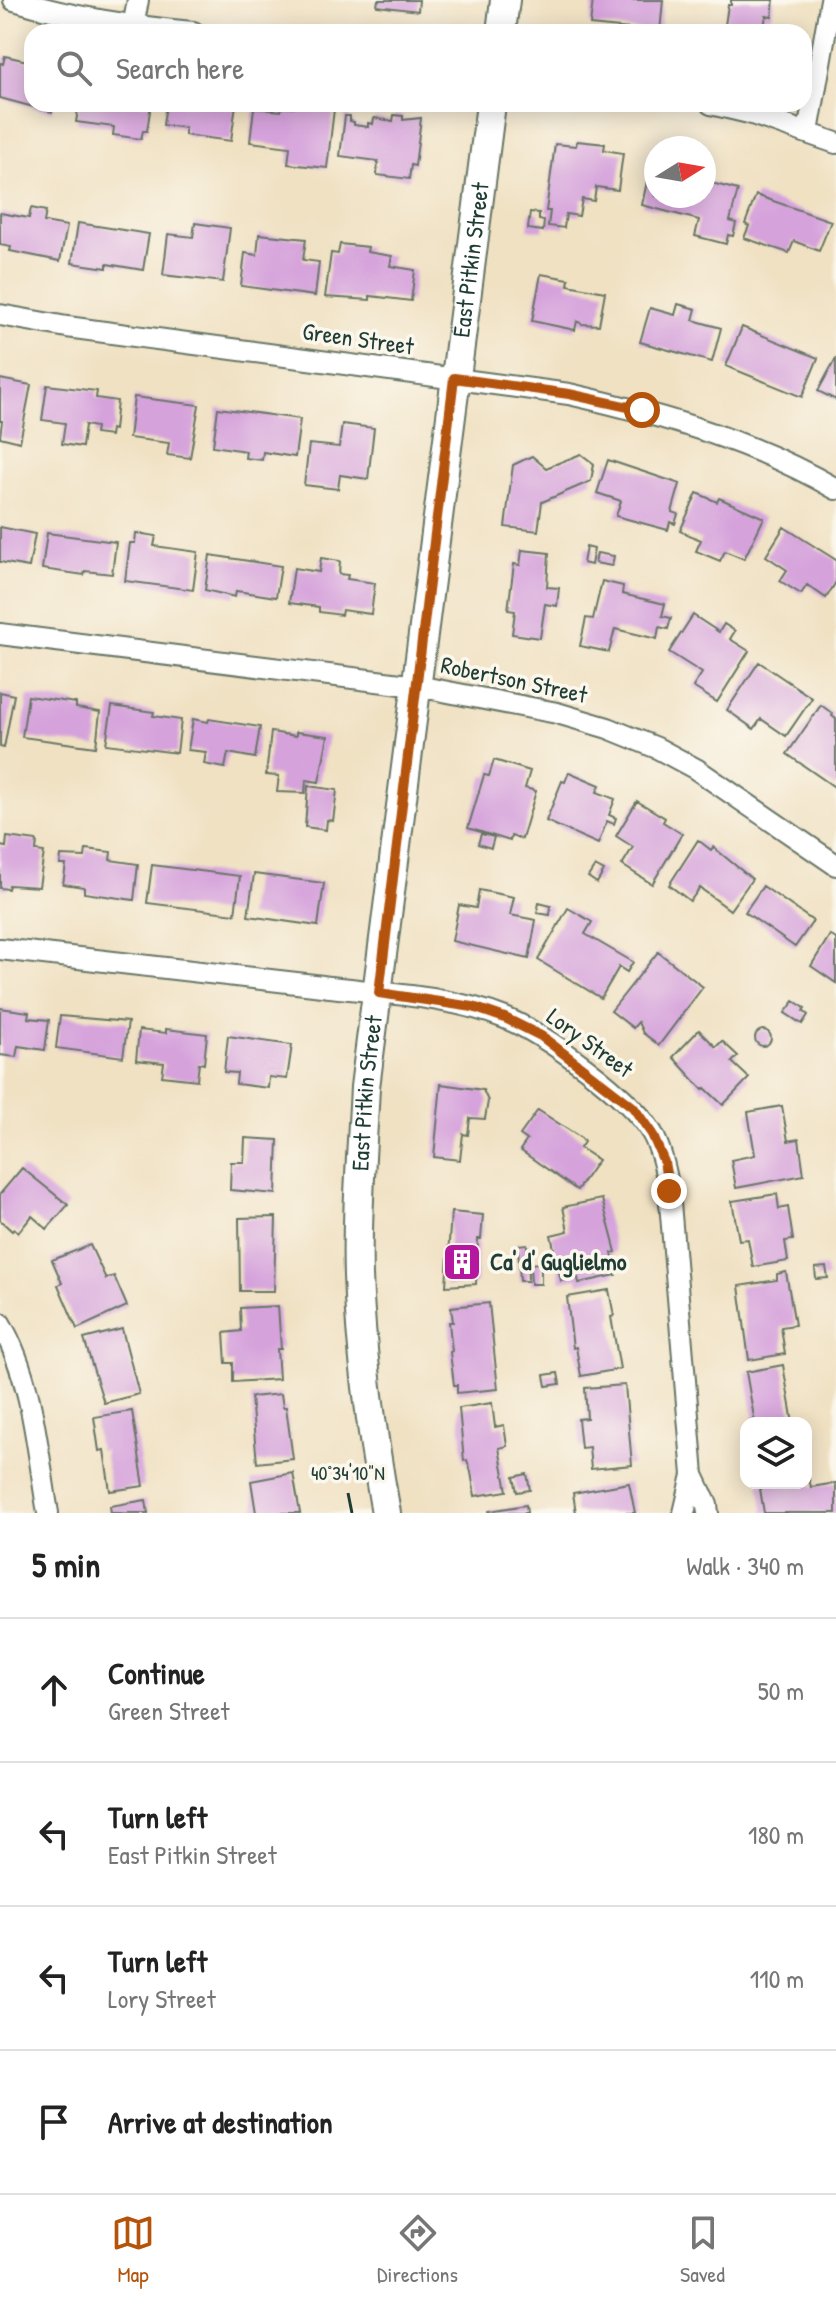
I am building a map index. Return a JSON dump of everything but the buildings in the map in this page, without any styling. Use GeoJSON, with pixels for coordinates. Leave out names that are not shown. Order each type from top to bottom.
{"type":"FeatureCollection","features":[{"type":"Feature","properties":{"kind":"street"},"geometry":{"type":"LineString","coordinates":[[14,0],[117,24]]}},
{"type":"Feature","properties":{"kind":"street"},"geometry":{"type":"LineString","coordinates":[[134,24],[138,0]]}},
{"type":"Feature","properties":{"kind":"street"},"geometry":{"type":"LineString","coordinates":[[502,24],[505,0]]}},
{"type":"Feature","properties":{"kind":"street"},"geometry":{"type":"LineString","coordinates":[[812,109],[831,0]]}},
{"type":"Feature","properties":{"kind":"street","name":"East Pitkin Street"},"geometry":{"type":"LineString","coordinates":[[386,1513],[370,1402],[358,1276],[365,1087],[490,112]]}},
{"type":"Feature","properties":{"kind":"street"},"geometry":{"type":"LineString","coordinates":[[739,112],[836,143]]}},
{"type":"Feature","properties":{"kind":"street"},"geometry":{"type":"LineString","coordinates":[[808,132],[811,112]]}},
{"type":"Feature","properties":{"kind":"street","name":"Green Street"},"geometry":{"type":"LineString","coordinates":[[0,315],[67,327],[569,394],[642,410],[714,433],[783,462],[836,489]]}},
{"type":"Feature","properties":{"kind":"street","name":"Robertson Street"},"geometry":{"type":"LineString","coordinates":[[0,634],[417,686],[557,713],[608,728],[657,748],[696,769],[836,865]]}},
{"type":"Feature","properties":{"kind":"street","name":"Lory Street"},"geometry":{"type":"LineString","coordinates":[[0,949],[379,993],[473,1007],[505,1018],[541,1036],[633,1107],[652,1134],[664,1162],[672,1213],[693,1475],[684,1513]]}},
{"type":"Feature","properties":{"kind":"street"},"geometry":{"type":"LineString","coordinates":[[0,1323],[24,1377],[48,1513]]}},
{"type":"Feature","properties":{"kind":"street","name":"Lory Street"},"geometry":{"type":"LineString","coordinates":[[693,1475],[708,1513]]}},
{"type":"Feature","properties":{"kind":"place","name":"Ca' d' Guglielmo"},"geometry":{"type":"Point","coordinates":[462,1262]}},
{"type":"Feature","properties":{"kind":"route"},"geometry":{"type":"LineString","coordinates":[[642,410],[569,394],[454,378],[379,993],[473,1007],[505,1018],[541,1036],[633,1107],[652,1134],[664,1162],[669,1191]]}}]}
